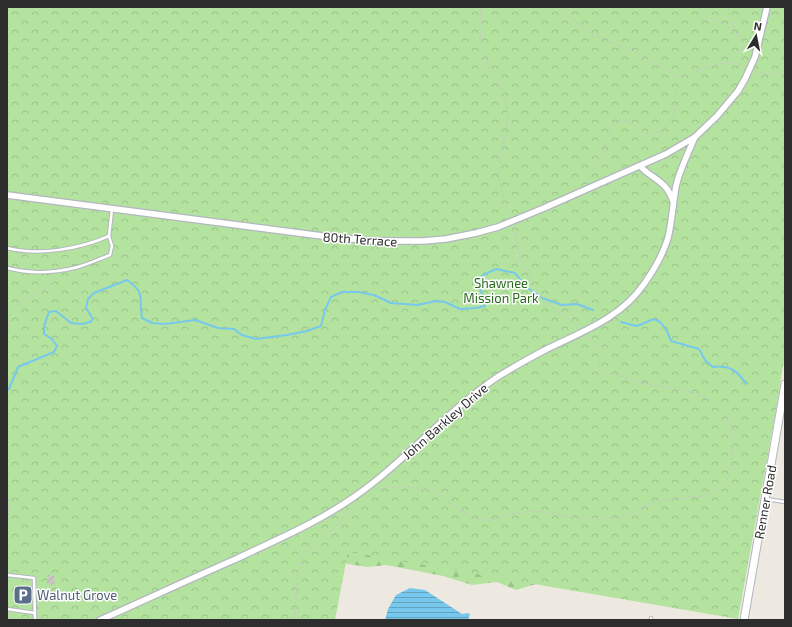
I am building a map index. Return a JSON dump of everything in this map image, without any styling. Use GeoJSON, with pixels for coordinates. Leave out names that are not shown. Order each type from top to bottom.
{"type":"FeatureCollection","features":[{"type":"Feature","properties":{"kind":"main road","name":"Renner Road"},"geometry":{"type":"LineString","coordinates":[[744,620],[785,384]]}},
{"type":"Feature","properties":{"kind":"street"},"geometry":{"type":"LineString","coordinates":[[695,137],[729,103],[745,79],[755,57],[767,7]]}},
{"type":"Feature","properties":{"kind":"street","name":"80th Terrace"},"geometry":{"type":"LineString","coordinates":[[7,195],[330,238],[392,242],[423,241],[446,239],[476,233],[512,221],[640,166],[666,154],[695,137]]}},
{"type":"Feature","properties":{"kind":"street","name":"John Barkley Drive"},"geometry":{"type":"LineString","coordinates":[[100,620],[272,542],[327,515],[381,477],[472,395],[520,363],[582,333],[616,314],[630,302],[644,286],[656,266],[668,238],[679,176],[695,137]]}},
{"type":"Feature","properties":{"kind":"street"},"geometry":{"type":"LineString","coordinates":[[640,166],[666,187],[671,194],[674,203]]}},
{"type":"Feature","properties":{"kind":"lane"},"geometry":{"type":"LineString","coordinates":[[7,268],[18,271],[53,272],[78,267],[110,255],[112,246],[109,236],[112,209]]}},
{"type":"Feature","properties":{"kind":"lane"},"geometry":{"type":"LineString","coordinates":[[7,248],[34,252],[74,248],[94,243],[109,236]]}},
{"type":"Feature","properties":{"kind":"lane"},"geometry":{"type":"LineString","coordinates":[[765,498],[785,502]]}},
{"type":"Feature","properties":{"kind":"lane"},"geometry":{"type":"LineString","coordinates":[[7,575],[34,578],[35,620]]}},
{"type":"Feature","properties":{"kind":"lane"},"geometry":{"type":"LineString","coordinates":[[7,609],[35,613]]}},
{"type":"Feature","properties":{"kind":"path"},"geometry":{"type":"LineString","coordinates":[[375,489],[405,486],[426,490],[440,495],[444,500],[470,516],[491,521],[501,515],[526,511],[579,518],[613,518],[625,516],[656,501],[712,495],[726,481],[729,473],[733,451],[732,431],[723,413],[715,405],[693,392],[645,383],[622,376],[606,374],[600,370],[599,364],[604,351],[603,348],[589,341],[579,327],[542,300],[520,258],[512,221],[499,177],[507,118],[507,104],[505,95],[489,70],[484,55],[479,27],[481,7]]}},
{"type":"Feature","properties":{"kind":"path"},"geometry":{"type":"LineString","coordinates":[[556,7],[592,34],[632,50],[672,75],[684,77],[719,64],[732,63],[746,67]]}},
{"type":"Feature","properties":{"kind":"path"},"geometry":{"type":"LineString","coordinates":[[699,7],[703,13]]}},
{"type":"Feature","properties":{"kind":"path"},"geometry":{"type":"LineString","coordinates":[[728,7],[730,19],[738,36]]}},
{"type":"Feature","properties":{"kind":"path"},"geometry":{"type":"LineString","coordinates":[[710,18],[725,24],[744,44],[732,63]]}},
{"type":"Feature","properties":{"kind":"path"},"geometry":{"type":"LineString","coordinates":[[753,70],[766,74],[785,74]]}},
{"type":"Feature","properties":{"kind":"path"},"geometry":{"type":"LineString","coordinates":[[591,186],[590,175],[603,153],[614,123],[617,120],[629,122],[648,134],[655,133],[669,123],[674,114],[676,105],[676,76]]}},
{"type":"Feature","properties":{"kind":"path"},"geometry":{"type":"LineString","coordinates":[[7,337],[11,316],[17,306],[28,296],[54,282],[60,270]]}},
{"type":"Feature","properties":{"kind":"path"},"geometry":{"type":"LineString","coordinates":[[7,494],[9,503],[7,534]]}},
{"type":"Feature","properties":{"kind":"path"},"geometry":{"type":"LineString","coordinates":[[294,620],[298,574],[303,555],[336,526],[350,507]]}},
{"type":"Feature","properties":{"kind":"green space","name":"Shawnee Mission Park"},"geometry":{"type":"Polygon","coordinates":[[[7,7],[785,7],[785,354],[738,619],[348,552],[335,620],[7,620],[7,7]]]}},
{"type":"Feature","properties":{"kind":"green space"},"geometry":{"type":"Polygon","coordinates":[[[326,547],[549,580],[516,590],[497,582],[472,585],[443,576],[386,565],[368,567],[341,563],[298,620],[326,547]]]}},
{"type":"Feature","properties":{"kind":"water"},"geometry":{"type":"Polygon","coordinates":[[[410,588],[425,590],[462,614],[470,614],[468,620],[385,620],[388,609],[396,595],[410,588]]]}},
{"type":"Feature","properties":{"kind":"building"},"geometry":{"type":"Polygon","coordinates":[[[48,575],[55,576],[54,585],[47,584],[48,575]]]}},
{"type":"Feature","properties":{"kind":"waterway"},"geometry":{"type":"LineString","coordinates":[[7,390],[9,389],[18,367],[54,352],[57,346],[52,339],[44,334],[44,326],[49,312],[56,311],[71,323],[82,324],[90,322],[93,319],[86,308],[88,299],[94,293],[127,280],[137,289],[139,293],[142,318],[152,323],[165,324],[195,320],[218,328],[234,329],[242,335],[256,339],[287,335],[307,331],[321,326],[325,310],[331,297],[342,292],[358,292],[374,295],[391,303],[417,305],[436,301],[445,302],[460,309],[485,306],[478,284],[483,275],[496,269],[515,273],[526,287],[542,298],[562,305],[577,304],[593,310]]}},
{"type":"Feature","properties":{"kind":"waterway"},"geometry":{"type":"LineString","coordinates":[[621,322],[636,326],[651,320],[658,321],[664,326],[671,341],[699,349],[705,360],[713,367],[724,367],[736,372],[746,384]]}},
{"type":"Feature","properties":{"kind":"place","name":"Walnut Grove"},"geometry":{"type":"Point","coordinates":[23,595]}}]}
